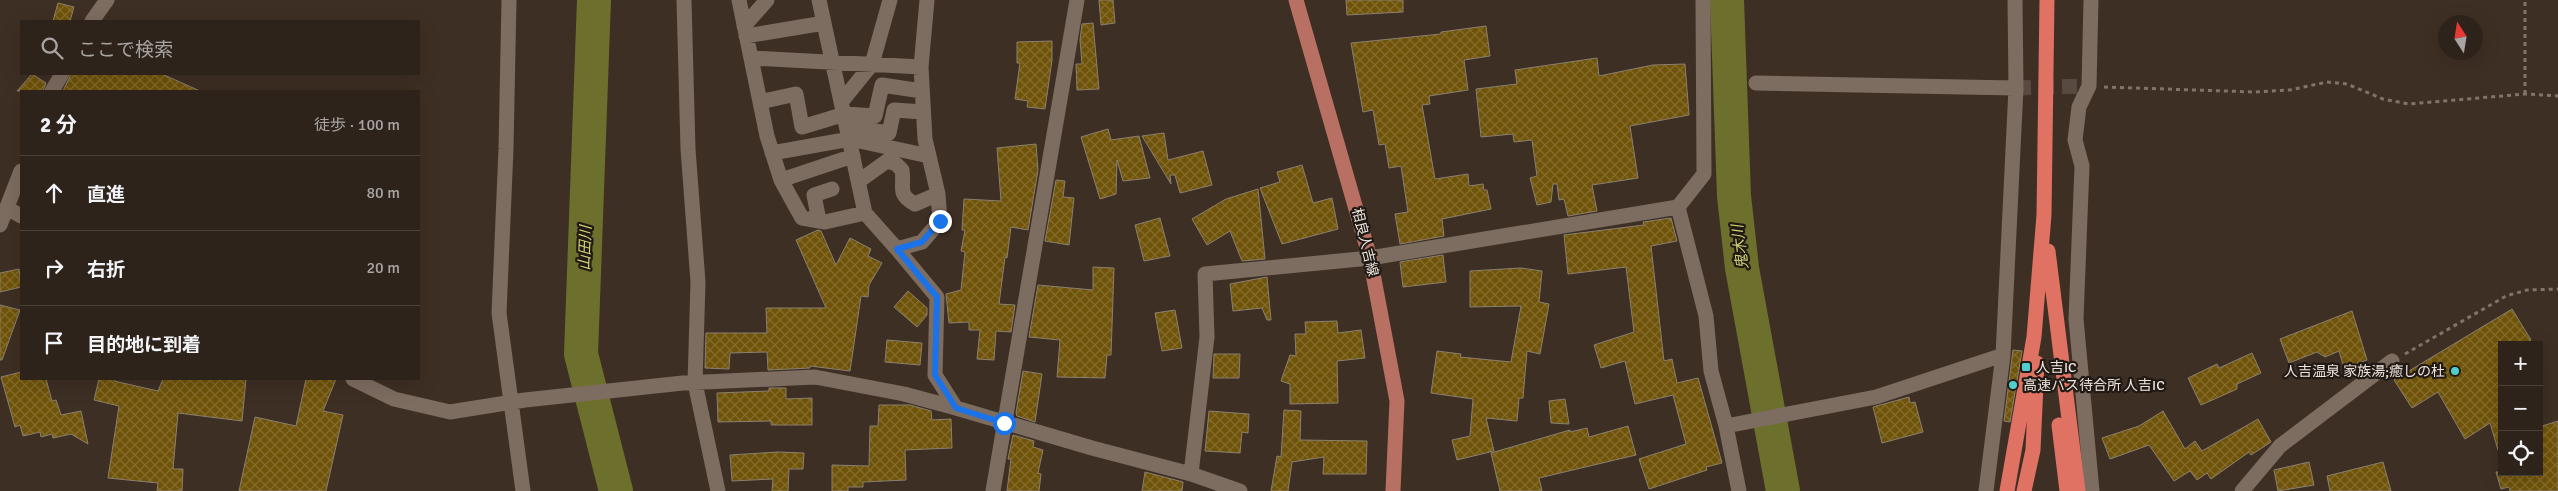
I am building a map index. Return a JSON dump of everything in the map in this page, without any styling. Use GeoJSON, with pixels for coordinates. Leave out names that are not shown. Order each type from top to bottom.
{"type":"FeatureCollection","features":[{"type":"Feature","properties":{"kind":"highway"},"geometry":{"type":"LineString","coordinates":[[2008,491],[2034,337],[2044,215],[2047,0]]}},
{"type":"Feature","properties":{"kind":"highway"},"geometry":{"type":"LineString","coordinates":[[2044,215],[2063,384],[2078,491]]}},
{"type":"Feature","properties":{"kind":"highway"},"geometry":{"type":"LineString","coordinates":[[2024,491],[2033,450],[2038,369],[2034,337]]}},
{"type":"Feature","properties":{"kind":"highway"},"geometry":{"type":"LineString","coordinates":[[2063,384],[2058,427],[2067,491]]}},
{"type":"Feature","properties":{"kind":"main road","name":"相良人吉線"},"geometry":{"type":"LineString","coordinates":[[1296,0],[1370,258],[1397,401],[1393,491]]}},
{"type":"Feature","properties":{"kind":"street"},"geometry":{"type":"LineString","coordinates":[[93,20],[106,0]]}},
{"type":"Feature","properties":{"kind":"street"},"geometry":{"type":"LineString","coordinates":[[509,0],[506,149],[498,312],[519,402],[523,491]]}},
{"type":"Feature","properties":{"kind":"street"},"geometry":{"type":"LineString","coordinates":[[684,0],[688,149],[698,282],[689,383],[718,491]]}},
{"type":"Feature","properties":{"kind":"street"},"geometry":{"type":"LineString","coordinates":[[739,0],[772,153],[781,180],[802,218],[825,222],[865,213]]}},
{"type":"Feature","properties":{"kind":"street"},"geometry":{"type":"LineString","coordinates":[[745,31],[767,0]]}},
{"type":"Feature","properties":{"kind":"street"},"geometry":{"type":"LineString","coordinates":[[819,0],[865,213],[937,297],[935,375],[956,408]]}},
{"type":"Feature","properties":{"kind":"street"},"geometry":{"type":"LineString","coordinates":[[846,120],[872,64],[890,0]]}},
{"type":"Feature","properties":{"kind":"street"},"geometry":{"type":"LineString","coordinates":[[897,249],[922,242],[940,221],[938,194],[924,139],[921,67],[927,0]]}},
{"type":"Feature","properties":{"kind":"street"},"geometry":{"type":"LineString","coordinates":[[993,491],[1077,0]]}},
{"type":"Feature","properties":{"kind":"street"},"geometry":{"type":"LineString","coordinates":[[1191,474],[1207,337],[1205,274],[1370,258],[1678,207],[1704,174],[1703,0]]}},
{"type":"Feature","properties":{"kind":"street"},"geometry":{"type":"LineString","coordinates":[[1986,491],[2004,355],[2016,88],[2015,0]]}},
{"type":"Feature","properties":{"kind":"street"},"geometry":{"type":"LineString","coordinates":[[2091,0],[2089,86],[2078,107],[2075,140],[2082,166],[2076,319],[2092,491]]}},
{"type":"Feature","properties":{"kind":"street"},"geometry":{"type":"LineString","coordinates":[[745,31],[824,23]]}},
{"type":"Feature","properties":{"kind":"street"},"geometry":{"type":"LineString","coordinates":[[750,58],[833,60],[921,67]]}},
{"type":"Feature","properties":{"kind":"street"},"geometry":{"type":"LineString","coordinates":[[53,90],[61,75]]}},
{"type":"Feature","properties":{"kind":"street"},"geometry":{"type":"LineString","coordinates":[[1756,83],[2016,88]]}},
{"type":"Feature","properties":{"kind":"street"},"geometry":{"type":"LineString","coordinates":[[760,102],[796,94],[802,127],[875,116],[882,85],[922,91]]}},
{"type":"Feature","properties":{"kind":"street"},"geometry":{"type":"LineString","coordinates":[[772,153],[846,120],[889,133],[894,110],[923,112]]}},
{"type":"Feature","properties":{"kind":"street"},"geometry":{"type":"LineString","coordinates":[[846,120],[928,156]]}},
{"type":"Feature","properties":{"kind":"street"},"geometry":{"type":"LineString","coordinates":[[781,180],[853,156]]}},
{"type":"Feature","properties":{"kind":"street"},"geometry":{"type":"LineString","coordinates":[[859,180],[887,161],[896,164],[902,170],[902,192],[914,204],[938,194]]}},
{"type":"Feature","properties":{"kind":"street"},"geometry":{"type":"LineString","coordinates":[[0,224],[3,202],[14,191],[20,174]]}},
{"type":"Feature","properties":{"kind":"street"},"geometry":{"type":"LineString","coordinates":[[820,221],[814,195],[832,189]]}},
{"type":"Feature","properties":{"kind":"street"},"geometry":{"type":"LineString","coordinates":[[3,202],[20,215]]}},
{"type":"Feature","properties":{"kind":"street"},"geometry":{"type":"LineString","coordinates":[[1678,207],[1706,316],[1711,371],[1726,426],[1739,491]]}},
{"type":"Feature","properties":{"kind":"street"},"geometry":{"type":"LineString","coordinates":[[1726,426],[1876,397],[2004,355]]}},
{"type":"Feature","properties":{"kind":"street"},"geometry":{"type":"LineString","coordinates":[[2242,491],[2280,446],[2392,361]]}},
{"type":"Feature","properties":{"kind":"street"},"geometry":{"type":"LineString","coordinates":[[355,380],[394,399],[450,412],[519,402],[689,383],[815,377],[904,394],[1191,474],[1240,491]]}},
{"type":"Feature","properties":{"kind":"path"},"geometry":{"type":"LineString","coordinates":[[2524,94],[2526,0]]}},
{"type":"Feature","properties":{"kind":"path"},"geometry":{"type":"LineString","coordinates":[[2089,86],[2255,92],[2290,90],[2328,82],[2347,84],[2383,99],[2410,104],[2524,94],[2558,96]]}},
{"type":"Feature","properties":{"kind":"path"},"geometry":{"type":"LineString","coordinates":[[2392,361],[2506,296],[2527,290],[2558,289]]}},
{"type":"Feature","properties":{"kind":"building"},"geometry":{"type":"Polygon","coordinates":[[[1099,0],[1113,0],[1115,23],[1101,25],[1099,0]]]}},
{"type":"Feature","properties":{"kind":"building"},"geometry":{"type":"Polygon","coordinates":[[[1346,0],[1403,0],[1403,12],[1347,15],[1346,0]]]}},
{"type":"Feature","properties":{"kind":"building"},"geometry":{"type":"Polygon","coordinates":[[[58,3],[74,7],[70,20],[53,20],[58,3]]]}},
{"type":"Feature","properties":{"kind":"building"},"geometry":{"type":"Polygon","coordinates":[[[1093,23],[1099,89],[1077,90],[1076,64],[1082,64],[1080,40],[1082,24],[1093,23]]]}},
{"type":"Feature","properties":{"kind":"building"},"geometry":{"type":"Polygon","coordinates":[[[1486,26],[1490,56],[1464,60],[1468,90],[1429,96],[1430,104],[1422,105],[1435,179],[1468,174],[1469,186],[1483,184],[1484,190],[1487,190],[1491,209],[1442,219],[1444,236],[1400,244],[1395,214],[1408,212],[1401,166],[1389,168],[1385,144],[1379,145],[1373,110],[1363,112],[1351,43],[1441,34],[1441,32],[1486,26]]]}},
{"type":"Feature","properties":{"kind":"building"},"geometry":{"type":"Polygon","coordinates":[[[1052,41],[1052,60],[1045,109],[1027,107],[1028,101],[1015,99],[1020,63],[1017,63],[1017,42],[1052,41]]]}},
{"type":"Feature","properties":{"kind":"building"},"geometry":{"type":"Polygon","coordinates":[[[1597,58],[1599,76],[1653,65],[1685,64],[1689,115],[1630,126],[1638,178],[1592,185],[1597,211],[1568,216],[1564,199],[1559,200],[1557,184],[1553,184],[1551,202],[1537,205],[1530,178],[1537,176],[1532,140],[1514,142],[1513,134],[1481,137],[1476,89],[1517,84],[1515,70],[1597,58]]]}},
{"type":"Feature","properties":{"kind":"building"},"geometry":{"type":"Polygon","coordinates":[[[31,75],[46,83],[43,90],[17,91],[31,75]]]}},
{"type":"Feature","properties":{"kind":"building"},"geometry":{"type":"Polygon","coordinates":[[[71,75],[164,75],[198,90],[63,90],[71,75]]]}},
{"type":"Feature","properties":{"kind":"building"},"geometry":{"type":"Polygon","coordinates":[[[1108,129],[1111,140],[1139,136],[1150,178],[1123,181],[1117,160],[1116,194],[1100,199],[1081,137],[1108,129]]]}},
{"type":"Feature","properties":{"kind":"building"},"geometry":{"type":"Polygon","coordinates":[[[1164,133],[1168,160],[1203,151],[1212,185],[1180,193],[1175,175],[1170,175],[1171,184],[1142,136],[1164,133]]]}},
{"type":"Feature","properties":{"kind":"building"},"geometry":{"type":"Polygon","coordinates":[[[1036,144],[1038,170],[1028,230],[1011,227],[1007,258],[1005,257],[999,304],[1015,305],[1011,332],[996,331],[994,360],[977,359],[980,330],[969,330],[969,322],[949,323],[946,294],[961,290],[965,252],[961,251],[965,230],[962,230],[964,199],[1001,201],[997,148],[1036,144]]]}},
{"type":"Feature","properties":{"kind":"building"},"geometry":{"type":"Polygon","coordinates":[[[1302,165],[1313,203],[1332,198],[1338,229],[1282,244],[1260,188],[1280,182],[1277,172],[1302,165]]]}},
{"type":"Feature","properties":{"kind":"building"},"geometry":{"type":"Polygon","coordinates":[[[1056,180],[1065,181],[1063,197],[1074,198],[1069,245],[1045,241],[1056,180]]]}},
{"type":"Feature","properties":{"kind":"building"},"geometry":{"type":"Polygon","coordinates":[[[1258,189],[1265,259],[1242,261],[1230,231],[1207,245],[1192,219],[1226,199],[1258,189]]]}},
{"type":"Feature","properties":{"kind":"building"},"geometry":{"type":"Polygon","coordinates":[[[1160,218],[1170,256],[1144,261],[1135,225],[1160,218]]]}},
{"type":"Feature","properties":{"kind":"building"},"geometry":{"type":"Polygon","coordinates":[[[1671,218],[1677,241],[1651,246],[1664,361],[1672,359],[1677,383],[1698,378],[1722,463],[1706,467],[1707,470],[1649,489],[1639,459],[1686,444],[1673,395],[1635,404],[1625,361],[1601,368],[1594,345],[1634,332],[1626,267],[1568,274],[1564,235],[1644,225],[1643,222],[1671,218]]]}},
{"type":"Feature","properties":{"kind":"building"},"geometry":{"type":"Polygon","coordinates":[[[818,230],[821,231],[836,265],[850,238],[871,249],[868,256],[882,263],[869,285],[868,297],[861,296],[850,371],[810,366],[810,368],[768,370],[767,352],[730,353],[729,369],[705,368],[706,333],[767,333],[766,308],[826,308],[796,240],[818,230]]]}},
{"type":"Feature","properties":{"kind":"building"},"geometry":{"type":"Polygon","coordinates":[[[1443,255],[1446,282],[1403,287],[1400,262],[1443,255]]]}},
{"type":"Feature","properties":{"kind":"building"},"geometry":{"type":"Polygon","coordinates":[[[1093,267],[1114,268],[1111,355],[1107,355],[1105,378],[1057,377],[1060,340],[1029,337],[1038,285],[1093,290],[1093,267]]]}},
{"type":"Feature","properties":{"kind":"building"},"geometry":{"type":"Polygon","coordinates":[[[1521,268],[1542,271],[1539,302],[1549,304],[1540,354],[1527,351],[1523,398],[1519,398],[1517,421],[1486,418],[1494,451],[1457,460],[1452,440],[1470,436],[1473,399],[1431,393],[1437,351],[1461,354],[1460,357],[1511,362],[1521,306],[1470,307],[1470,271],[1521,268]]]}},
{"type":"Feature","properties":{"kind":"building"},"geometry":{"type":"Polygon","coordinates":[[[19,269],[20,287],[0,292],[0,273],[19,269]]]}},
{"type":"Feature","properties":{"kind":"building"},"geometry":{"type":"Polygon","coordinates":[[[1267,277],[1271,320],[1267,320],[1262,308],[1233,311],[1230,284],[1267,277]]]}},
{"type":"Feature","properties":{"kind":"building"},"geometry":{"type":"Polygon","coordinates":[[[908,291],[927,308],[927,315],[917,327],[894,307],[908,291]]]}},
{"type":"Feature","properties":{"kind":"building"},"geometry":{"type":"Polygon","coordinates":[[[0,305],[20,310],[2,360],[0,360],[0,305]]]}},
{"type":"Feature","properties":{"kind":"building","name":"人吉温泉 家族湯;癒しの杜"},"geometry":{"type":"Polygon","coordinates":[[[2512,309],[2531,340],[2498,341],[2498,450],[2490,423],[2465,439],[2438,392],[2412,408],[2394,380],[2512,309]]]}},
{"type":"Feature","properties":{"kind":"building"},"geometry":{"type":"Polygon","coordinates":[[[1175,310],[1182,348],[1162,351],[1155,313],[1175,310]]]}},
{"type":"Feature","properties":{"kind":"building"},"geometry":{"type":"Polygon","coordinates":[[[2352,311],[2367,360],[2344,368],[2339,351],[2325,357],[2317,352],[2289,363],[2280,339],[2352,311]]]}},
{"type":"Feature","properties":{"kind":"building"},"geometry":{"type":"Polygon","coordinates":[[[1337,321],[1338,333],[1361,330],[1365,358],[1337,361],[1338,403],[1290,404],[1290,384],[1281,381],[1290,355],[1296,356],[1295,334],[1306,334],[1305,322],[1337,321]]]}},
{"type":"Feature","properties":{"kind":"building"},"geometry":{"type":"Polygon","coordinates":[[[887,340],[922,343],[920,365],[885,362],[887,340]]]}},
{"type":"Feature","properties":{"kind":"building"},"geometry":{"type":"Polygon","coordinates":[[[2013,350],[2022,351],[2010,422],[2004,421],[2013,350]]]}},
{"type":"Feature","properties":{"kind":"building"},"geometry":{"type":"Polygon","coordinates":[[[2252,353],[2261,373],[2237,384],[2237,389],[2201,405],[2188,378],[2217,364],[2219,368],[2252,353]]]}},
{"type":"Feature","properties":{"kind":"building"},"geometry":{"type":"Polygon","coordinates":[[[1214,354],[1240,354],[1239,378],[1213,378],[1214,354]]]}},
{"type":"Feature","properties":{"kind":"building"},"geometry":{"type":"Polygon","coordinates":[[[1023,371],[1042,374],[1035,422],[1017,416],[1016,413],[1023,371]]]}},
{"type":"Feature","properties":{"kind":"building"},"geometry":{"type":"Polygon","coordinates":[[[20,372],[20,380],[46,380],[52,401],[56,400],[61,415],[81,411],[88,444],[71,434],[53,438],[52,434],[41,437],[40,432],[23,436],[20,425],[15,427],[1,377],[20,372]]]}},
{"type":"Feature","properties":{"kind":"building"},"geometry":{"type":"Polygon","coordinates":[[[99,380],[114,380],[158,391],[163,380],[246,380],[242,421],[178,413],[173,469],[183,469],[182,491],[157,491],[158,483],[108,478],[119,406],[94,400],[99,380]]]}},
{"type":"Feature","properties":{"kind":"building"},"geometry":{"type":"Polygon","coordinates":[[[306,380],[336,380],[323,411],[343,415],[326,491],[239,491],[255,417],[296,426],[306,380]]]}},
{"type":"Feature","properties":{"kind":"building"},"geometry":{"type":"Polygon","coordinates":[[[769,388],[786,388],[786,399],[812,398],[812,425],[771,425],[771,421],[718,422],[717,393],[769,391],[769,388]]]}},
{"type":"Feature","properties":{"kind":"building"},"geometry":{"type":"Polygon","coordinates":[[[1909,397],[1910,403],[1915,402],[1923,432],[1882,443],[1873,407],[1909,397]]]}},
{"type":"Feature","properties":{"kind":"building"},"geometry":{"type":"Polygon","coordinates":[[[1565,399],[1569,424],[1551,423],[1549,401],[1565,399]]]}},
{"type":"Feature","properties":{"kind":"building"},"geometry":{"type":"Polygon","coordinates":[[[879,405],[910,405],[931,411],[932,420],[951,419],[952,448],[905,450],[906,480],[863,482],[863,487],[848,487],[848,491],[832,491],[832,465],[869,466],[870,426],[878,426],[879,405]]]}},
{"type":"Feature","properties":{"kind":"building"},"geometry":{"type":"Polygon","coordinates":[[[1284,410],[1301,411],[1300,440],[1367,441],[1366,474],[1323,474],[1324,457],[1292,462],[1288,491],[1271,491],[1277,456],[1281,457],[1284,410]]]}},
{"type":"Feature","properties":{"kind":"building"},"geometry":{"type":"Polygon","coordinates":[[[1209,411],[1249,414],[1248,433],[1242,432],[1240,453],[1205,451],[1209,411]]]}},
{"type":"Feature","properties":{"kind":"building"},"geometry":{"type":"Polygon","coordinates":[[[2163,411],[2185,449],[2195,441],[2202,451],[2258,419],[2271,442],[2251,455],[2249,452],[2211,479],[2207,473],[2197,480],[2190,471],[2174,481],[2149,445],[2110,459],[2102,438],[2139,426],[2163,411]]]}},
{"type":"Feature","properties":{"kind":"building"},"geometry":{"type":"Polygon","coordinates":[[[2558,421],[2558,491],[2510,491],[2509,487],[2501,489],[2496,472],[2498,472],[2498,476],[2543,476],[2543,426],[2558,421]]]}},
{"type":"Feature","properties":{"kind":"building"},"geometry":{"type":"Polygon","coordinates":[[[1628,426],[1636,455],[1539,478],[1542,491],[1500,491],[1491,453],[1570,430],[1570,432],[1587,428],[1589,437],[1628,426]]]}},
{"type":"Feature","properties":{"kind":"building"},"geometry":{"type":"Polygon","coordinates":[[[1013,435],[1034,441],[1033,447],[1043,450],[1038,473],[1041,474],[1039,491],[1007,491],[1011,459],[1008,459],[1013,435]]]}},
{"type":"Feature","properties":{"kind":"building"},"geometry":{"type":"Polygon","coordinates":[[[778,452],[804,453],[803,469],[789,469],[788,491],[772,491],[773,479],[732,481],[730,455],[778,452]]]}},
{"type":"Feature","properties":{"kind":"building"},"geometry":{"type":"Polygon","coordinates":[[[2309,462],[2314,485],[2278,491],[2274,470],[2309,462]]]}},
{"type":"Feature","properties":{"kind":"building"},"geometry":{"type":"Polygon","coordinates":[[[2383,462],[2391,491],[2330,491],[2327,476],[2383,462]]]}},
{"type":"Feature","properties":{"kind":"building"},"geometry":{"type":"Polygon","coordinates":[[[1145,472],[1183,482],[1182,491],[1142,491],[1145,472]]]}},
{"type":"Feature","properties":{"kind":"waterway","name":"山田川"},"geometry":{"type":"LineString","coordinates":[[594,0],[581,354],[616,491]]}},
{"type":"Feature","properties":{"kind":"waterway","name":"鬼木川"},"geometry":{"type":"LineString","coordinates":[[1727,0],[1734,196],[1742,268],[1783,491]]}},
{"type":"Feature","properties":{"kind":"tunnel"},"geometry":{"type":"LineString","coordinates":[[2016,88],[2089,86]]}},
{"type":"Feature","properties":{"kind":"place","name":"人吉IC"},"geometry":{"type":"Point","coordinates":[2026,367]}},
{"type":"Feature","properties":{"kind":"place","name":"人吉温泉 家族湯;癒しの杜"},"geometry":{"type":"Point","coordinates":[2455,371]}},
{"type":"Feature","properties":{"kind":"place","name":"高速バス待合所 人吉IC"},"geometry":{"type":"Point","coordinates":[2013,385]}},
{"type":"Feature","properties":{"kind":"route"},"geometry":{"type":"LineString","coordinates":[[940,221],[922,242],[897,249],[937,297],[935,375],[956,408],[1004,423]]}}]}
